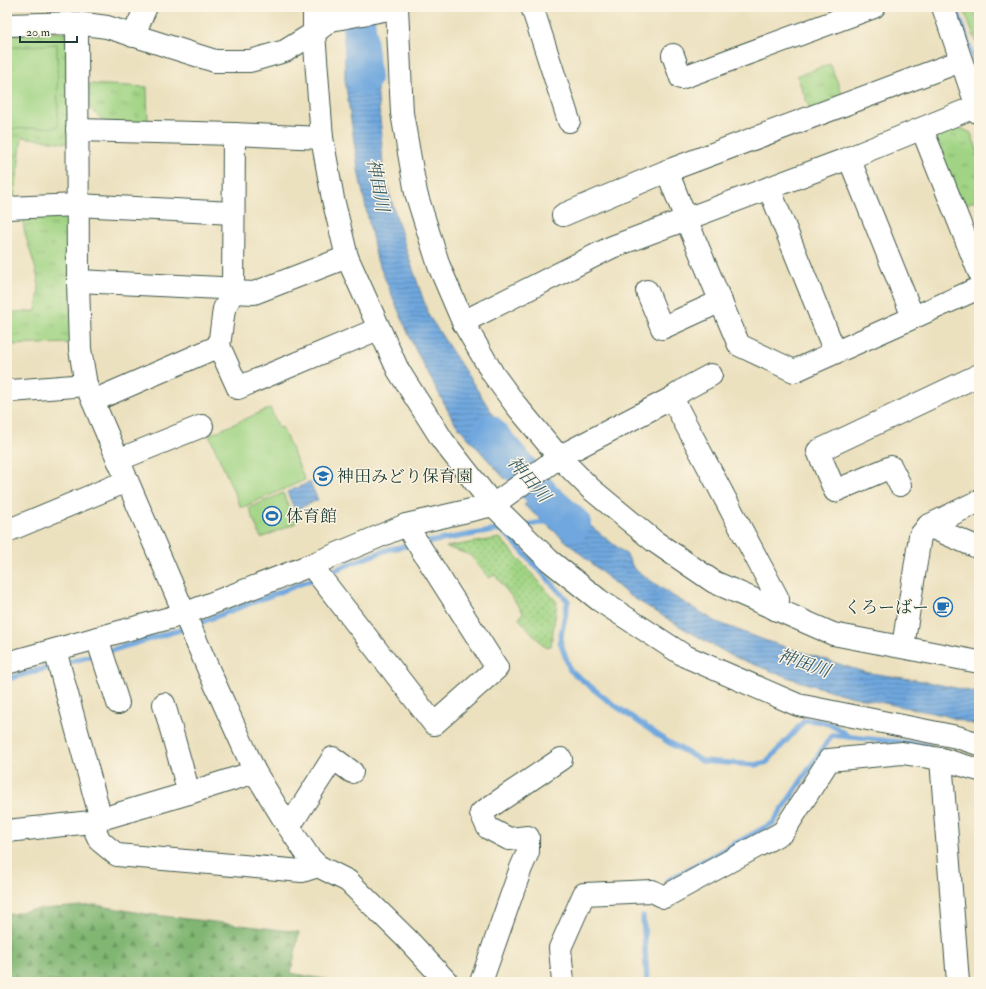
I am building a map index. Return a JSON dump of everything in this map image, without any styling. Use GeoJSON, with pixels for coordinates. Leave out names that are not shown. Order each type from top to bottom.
{"type":"FeatureCollection","features":[{"type":"Feature","properties":{"kind":"street"},"geometry":{"type":"LineString","coordinates":[[133,36],[146,7]]}},
{"type":"Feature","properties":{"kind":"street"},"geometry":{"type":"LineString","coordinates":[[314,7],[322,27],[322,138],[333,199],[347,257],[378,329],[398,370],[442,441],[495,503],[550,561],[599,600],[685,656],[798,705],[957,737],[979,744]]}},
{"type":"Feature","properties":{"kind":"street"},"geometry":{"type":"LineString","coordinates":[[532,7],[569,121]]}},
{"type":"Feature","properties":{"kind":"street"},"geometry":{"type":"LineString","coordinates":[[673,55],[680,78],[874,7]]}},
{"type":"Feature","properties":{"kind":"street"},"geometry":{"type":"LineString","coordinates":[[463,322],[612,247],[922,129],[978,110],[943,7]]}},
{"type":"Feature","properties":{"kind":"street"},"geometry":{"type":"LineString","coordinates":[[7,25],[77,23],[107,27],[215,61],[250,62],[285,51],[322,27],[392,8],[402,113],[416,193],[440,266],[463,322],[493,374],[555,459],[654,541],[714,582],[833,634],[979,662]]}},
{"type":"Feature","properties":{"kind":"street"},"geometry":{"type":"LineString","coordinates":[[77,23],[77,205],[80,348],[90,393],[188,622],[255,772],[309,857],[318,866],[348,881],[406,938],[447,982]]}},
{"type":"Feature","properties":{"kind":"street"},"geometry":{"type":"LineString","coordinates":[[563,215],[667,171],[961,61]]}},
{"type":"Feature","properties":{"kind":"street"},"geometry":{"type":"LineString","coordinates":[[922,129],[979,272]]}},
{"type":"Feature","properties":{"kind":"street"},"geometry":{"type":"LineString","coordinates":[[77,130],[322,138]]}},
{"type":"Feature","properties":{"kind":"street"},"geometry":{"type":"LineString","coordinates":[[234,134],[233,292],[224,309],[219,346],[238,388],[378,329]]}},
{"type":"Feature","properties":{"kind":"street"},"geometry":{"type":"LineString","coordinates":[[849,158],[913,317]]}},
{"type":"Feature","properties":{"kind":"street"},"geometry":{"type":"LineString","coordinates":[[667,171],[739,345],[794,371],[979,288]]}},
{"type":"Feature","properties":{"kind":"street"},"geometry":{"type":"LineString","coordinates":[[769,188],[835,352]]}},
{"type":"Feature","properties":{"kind":"street"},"geometry":{"type":"LineString","coordinates":[[7,208],[77,205],[233,213]]}},
{"type":"Feature","properties":{"kind":"street"},"geometry":{"type":"LineString","coordinates":[[78,281],[220,288],[233,292],[254,293],[347,257]]}},
{"type":"Feature","properties":{"kind":"street"},"geometry":{"type":"LineString","coordinates":[[647,291],[662,328],[722,301]]}},
{"type":"Feature","properties":{"kind":"street"},"geometry":{"type":"LineString","coordinates":[[7,390],[90,393],[219,346]]}},
{"type":"Feature","properties":{"kind":"street"},"geometry":{"type":"LineString","coordinates":[[7,663],[97,638],[188,622],[415,539],[495,503],[555,459],[672,398],[711,375]]}},
{"type":"Feature","properties":{"kind":"street"},"geometry":{"type":"LineString","coordinates":[[900,485],[891,467],[835,491],[818,452],[979,375]]}},
{"type":"Feature","properties":{"kind":"street"},"geometry":{"type":"LineString","coordinates":[[672,398],[778,599],[777,610]]}},
{"type":"Feature","properties":{"kind":"street"},"geometry":{"type":"LineString","coordinates":[[118,460],[202,426]]}},
{"type":"Feature","properties":{"kind":"street"},"geometry":{"type":"LineString","coordinates":[[8,528],[127,481]]}},
{"type":"Feature","properties":{"kind":"street"},"geometry":{"type":"LineString","coordinates":[[903,647],[920,536],[928,526],[979,502]]}},
{"type":"Feature","properties":{"kind":"street"},"geometry":{"type":"LineString","coordinates":[[928,526],[979,548]]}},
{"type":"Feature","properties":{"kind":"street"},"geometry":{"type":"LineString","coordinates":[[318,575],[434,724],[497,668],[415,539]]}},
{"type":"Feature","properties":{"kind":"street"},"geometry":{"type":"LineString","coordinates":[[97,638],[118,703]]}},
{"type":"Feature","properties":{"kind":"street"},"geometry":{"type":"LineString","coordinates":[[55,650],[100,841],[117,855],[302,871],[318,866]]}},
{"type":"Feature","properties":{"kind":"street"},"geometry":{"type":"LineString","coordinates":[[164,704],[189,793]]}},
{"type":"Feature","properties":{"kind":"street"},"geometry":{"type":"LineString","coordinates":[[289,827],[326,753],[352,772]]}},
{"type":"Feature","properties":{"kind":"street"},"geometry":{"type":"LineString","coordinates":[[563,982],[560,948],[584,894],[652,891],[664,897],[783,832],[829,760],[902,753],[941,759],[979,770]]}},
{"type":"Feature","properties":{"kind":"street"},"geometry":{"type":"LineString","coordinates":[[481,982],[528,852],[528,837],[509,839],[493,831],[488,828],[481,813],[560,759]]}},
{"type":"Feature","properties":{"kind":"street"},"geometry":{"type":"LineString","coordinates":[[941,759],[958,982]]}},
{"type":"Feature","properties":{"kind":"street"},"geometry":{"type":"LineString","coordinates":[[8,828],[96,821],[255,772]]}},
{"type":"Feature","properties":{"kind":"green space"},"geometry":{"type":"Polygon","coordinates":[[[963,7],[979,7],[979,50],[963,7]]]}},
{"type":"Feature","properties":{"kind":"green space"},"geometry":{"type":"Polygon","coordinates":[[[70,32],[72,144],[22,137],[14,199],[7,201],[7,34],[70,32]]]}},
{"type":"Feature","properties":{"kind":"green space"},"geometry":{"type":"Polygon","coordinates":[[[57,44],[58,127],[7,129],[7,48],[57,44]]]}},
{"type":"Feature","properties":{"kind":"green space"},"geometry":{"type":"Polygon","coordinates":[[[830,64],[844,98],[810,110],[797,76],[830,64]]]}},
{"type":"Feature","properties":{"kind":"green space"},"geometry":{"type":"Polygon","coordinates":[[[89,84],[147,87],[148,123],[104,122],[89,107],[89,84]]]}},
{"type":"Feature","properties":{"kind":"green space"},"geometry":{"type":"Polygon","coordinates":[[[956,126],[971,133],[979,155],[979,199],[959,207],[930,138],[956,126]]]}},
{"type":"Feature","properties":{"kind":"green space"},"geometry":{"type":"Polygon","coordinates":[[[70,213],[72,343],[7,345],[7,312],[36,311],[38,295],[39,286],[25,233],[22,215],[70,213]]]}},
{"type":"Feature","properties":{"kind":"green space"},"geometry":{"type":"Polygon","coordinates":[[[270,408],[279,428],[282,427],[305,480],[241,508],[209,435],[270,408]]]}},
{"type":"Feature","properties":{"kind":"green space","name":"体育館"},"geometry":{"type":"Polygon","coordinates":[[[283,493],[296,523],[261,538],[249,508],[283,493]]]}},
{"type":"Feature","properties":{"kind":"green space"},"geometry":{"type":"Polygon","coordinates":[[[500,538],[557,602],[551,646],[545,647],[519,619],[523,612],[495,575],[489,578],[470,555],[446,547],[500,538]]]}},
{"type":"Feature","properties":{"kind":"green space"},"geometry":{"type":"Polygon","coordinates":[[[96,905],[146,914],[299,932],[291,973],[329,980],[332,982],[7,982],[7,915],[29,910],[96,905]]]}},
{"type":"Feature","properties":{"kind":"water"},"geometry":{"type":"Polygon","coordinates":[[[371,28],[381,128],[383,171],[405,246],[429,316],[525,463],[505,479],[454,422],[414,347],[377,260],[359,175],[345,80],[345,37],[371,28]]]}},
{"type":"Feature","properties":{"kind":"water"},"geometry":{"type":"Polygon","coordinates":[[[310,482],[318,500],[295,510],[287,492],[310,482]]]}},
{"type":"Feature","properties":{"kind":"water"},"geometry":{"type":"Polygon","coordinates":[[[549,484],[582,519],[627,555],[634,569],[673,596],[717,622],[764,640],[864,672],[923,681],[979,693],[979,726],[943,715],[849,696],[798,681],[734,657],[686,630],[627,594],[524,505],[549,484]]]}},
{"type":"Feature","properties":{"kind":"waterway","name":"神田川"},"geometry":{"type":"LineString","coordinates":[[357,7],[364,78]]}},
{"type":"Feature","properties":{"kind":"waterway"},"geometry":{"type":"LineString","coordinates":[[956,7],[979,76]]}},
{"type":"Feature","properties":{"kind":"waterway","name":"神田川"},"geometry":{"type":"LineString","coordinates":[[489,432],[546,499],[574,524]]}},
{"type":"Feature","properties":{"kind":"waterway"},"geometry":{"type":"LineString","coordinates":[[521,526],[550,521]]}},
{"type":"Feature","properties":{"kind":"waterway"},"geometry":{"type":"LineString","coordinates":[[423,543],[509,528]]}},
{"type":"Feature","properties":{"kind":"waterway"},"geometry":{"type":"LineString","coordinates":[[502,529],[568,601],[560,641],[570,670],[607,700],[668,742],[702,761],[756,765],[767,762],[805,720],[829,724],[849,737]]}},
{"type":"Feature","properties":{"kind":"waterway"},"geometry":{"type":"LineString","coordinates":[[324,574],[389,549],[412,545]]}},
{"type":"Feature","properties":{"kind":"waterway"},"geometry":{"type":"LineString","coordinates":[[194,625],[316,578]]}},
{"type":"Feature","properties":{"kind":"waterway"},"geometry":{"type":"LineString","coordinates":[[106,652],[186,628]]}},
{"type":"Feature","properties":{"kind":"waterway"},"geometry":{"type":"LineString","coordinates":[[63,664],[97,654]]}},
{"type":"Feature","properties":{"kind":"waterway"},"geometry":{"type":"LineString","coordinates":[[7,679],[55,666]]}},
{"type":"Feature","properties":{"kind":"waterway"},"geometry":{"type":"LineString","coordinates":[[667,881],[773,823],[832,735],[918,744],[930,747]]}},
{"type":"Feature","properties":{"kind":"waterway"},"geometry":{"type":"LineString","coordinates":[[643,916],[647,982]]}},
{"type":"Feature","properties":{"kind":"place","name":"神田みどり保育園"},"geometry":{"type":"Point","coordinates":[323,476]}},
{"type":"Feature","properties":{"kind":"place","name":"体育館"},"geometry":{"type":"Point","coordinates":[272,516]}},
{"type":"Feature","properties":{"kind":"place","name":"くろーばー"},"geometry":{"type":"Point","coordinates":[943,607]}}]}
